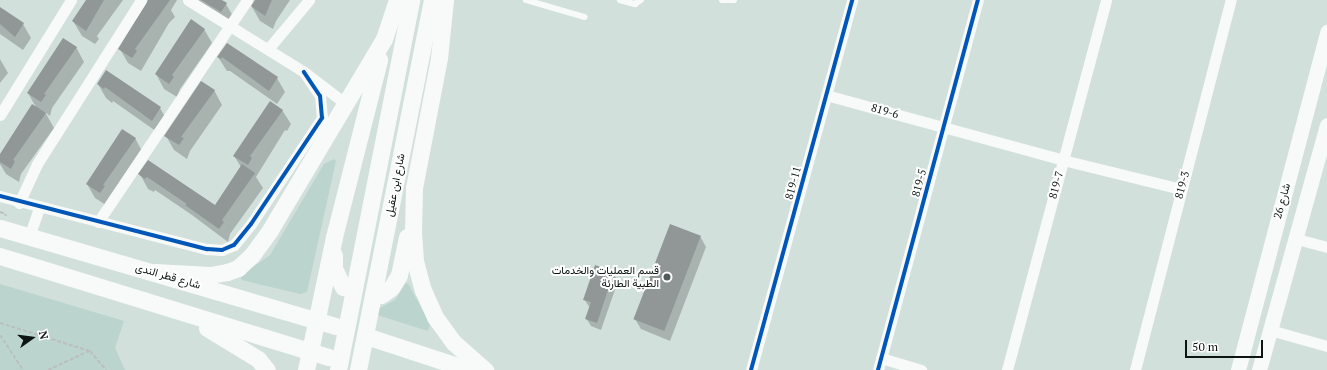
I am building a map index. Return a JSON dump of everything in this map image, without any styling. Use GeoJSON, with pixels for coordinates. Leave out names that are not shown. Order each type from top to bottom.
{"type":"FeatureCollection","features":[{"type":"Feature","properties":{"kind":"main road"},"geometry":{"type":"LineString","coordinates":[[306,370],[334,237],[384,39],[397,0]]}},
{"type":"Feature","properties":{"kind":"main road","name":"شارع ابن عقيل"},"geometry":{"type":"LineString","coordinates":[[333,363],[391,104],[411,0]]}},
{"type":"Feature","properties":{"kind":"main road","name":"شارع ابن عقيل"},"geometry":{"type":"LineString","coordinates":[[365,370],[411,109],[432,0]]}},
{"type":"Feature","properties":{"kind":"main road"},"geometry":{"type":"LineString","coordinates":[[381,294],[391,288],[402,267],[414,188],[441,39],[445,0]]}},
{"type":"Feature","properties":{"kind":"main road","name":"شارع 26"},"geometry":{"type":"LineString","coordinates":[[1238,370],[1327,32]]}},
{"type":"Feature","properties":{"kind":"main road"},"geometry":{"type":"LineString","coordinates":[[155,272],[210,275],[238,268],[252,255],[270,230],[384,39]]}},
{"type":"Feature","properties":{"kind":"main road"},"geometry":{"type":"LineString","coordinates":[[1259,370],[1324,147],[1327,126]]}},
{"type":"Feature","properties":{"kind":"main road"},"geometry":{"type":"LineString","coordinates":[[414,188],[413,239],[415,261],[423,290],[435,317],[452,342],[485,370]]}},
{"type":"Feature","properties":{"kind":"main road","name":"شارع قطر الندى"},"geometry":{"type":"LineString","coordinates":[[0,228],[155,272],[335,326]]}},
{"type":"Feature","properties":{"kind":"main road"},"geometry":{"type":"LineString","coordinates":[[334,237],[334,268],[344,287]]}},
{"type":"Feature","properties":{"kind":"main road"},"geometry":{"type":"LineString","coordinates":[[0,256],[310,350],[333,363]]}},
{"type":"Feature","properties":{"kind":"main road"},"geometry":{"type":"LineString","coordinates":[[166,307],[227,339],[258,359],[267,370]]}},
{"type":"Feature","properties":{"kind":"main road"},"geometry":{"type":"LineString","coordinates":[[372,338],[470,370]]}},
{"type":"Feature","properties":{"kind":"street"},"geometry":{"type":"LineString","coordinates":[[0,115],[71,0]]}},
{"type":"Feature","properties":{"kind":"street"},"geometry":{"type":"LineString","coordinates":[[18,203],[37,164],[141,0]]}},
{"type":"Feature","properties":{"kind":"street"},"geometry":{"type":"LineString","coordinates":[[188,0],[229,27],[268,49],[304,72],[346,104]]}},
{"type":"Feature","properties":{"kind":"street"},"geometry":{"type":"LineString","coordinates":[[98,222],[247,0]]}},
{"type":"Feature","properties":{"kind":"street"},"geometry":{"type":"LineString","coordinates":[[268,49],[309,0]]}},
{"type":"Feature","properties":{"kind":"street","name":"819-11"},"geometry":{"type":"LineString","coordinates":[[751,370],[852,0]]}},
{"type":"Feature","properties":{"kind":"street","name":"819-5"},"geometry":{"type":"LineString","coordinates":[[878,370],[978,0]]}},
{"type":"Feature","properties":{"kind":"street","name":"819-7"},"geometry":{"type":"LineString","coordinates":[[1007,370],[1106,0]]}},
{"type":"Feature","properties":{"kind":"street","name":"819-3"},"geometry":{"type":"LineString","coordinates":[[1135,370],[1181,189],[1232,0]]}},
{"type":"Feature","properties":{"kind":"street"},"geometry":{"type":"LineString","coordinates":[[0,196],[18,203],[207,250],[222,250],[234,246],[252,224],[322,118],[320,96],[304,72]]}},
{"type":"Feature","properties":{"kind":"street","name":"819-6"},"geometry":{"type":"LineString","coordinates":[[826,95],[1063,160],[1181,189]]}},
{"type":"Feature","properties":{"kind":"street"},"geometry":{"type":"LineString","coordinates":[[30,237],[39,208]]}},
{"type":"Feature","properties":{"kind":"street"},"geometry":{"type":"LineString","coordinates":[[1297,239],[1327,247]]}},
{"type":"Feature","properties":{"kind":"street"},"geometry":{"type":"LineString","coordinates":[[1270,330],[1327,346]]}},
{"type":"Feature","properties":{"kind":"street"},"geometry":{"type":"LineString","coordinates":[[881,358],[921,370]]}},
{"type":"Feature","properties":{"kind":"lane"},"geometry":{"type":"LineString","coordinates":[[441,39],[450,0]]}},
{"type":"Feature","properties":{"kind":"lane"},"geometry":{"type":"LineString","coordinates":[[526,0],[585,17]]}},
{"type":"Feature","properties":{"kind":"lane"},"geometry":{"type":"LineString","coordinates":[[620,0],[635,4],[641,0]]}},
{"type":"Feature","properties":{"kind":"lane"},"geometry":{"type":"LineString","coordinates":[[722,0],[734,0]]}},
{"type":"Feature","properties":{"kind":"path"},"geometry":{"type":"LineString","coordinates":[[0,323],[90,351],[106,370]]}},
{"type":"Feature","properties":{"kind":"path"},"geometry":{"type":"LineString","coordinates":[[0,335],[23,370]]}},
{"type":"Feature","properties":{"kind":"path"},"geometry":{"type":"LineString","coordinates":[[48,370],[90,351]]}},
{"type":"Feature","properties":{"kind":"green space"},"geometry":{"type":"Polygon","coordinates":[[[334,159],[336,161],[307,292],[300,294],[242,280],[240,276],[270,255],[324,164],[334,159]]]}},
{"type":"Feature","properties":{"kind":"green space"},"geometry":{"type":"Polygon","coordinates":[[[406,283],[409,285],[430,324],[428,331],[374,314],[374,311],[395,300],[406,283]]]}},
{"type":"Feature","properties":{"kind":"green space"},"geometry":{"type":"Polygon","coordinates":[[[0,284],[124,321],[115,348],[125,370],[0,370],[0,284]]]}},
{"type":"Feature","properties":{"kind":"building"},"geometry":{"type":"Polygon","coordinates":[[[86,0],[104,0],[86,31],[72,21],[86,0]]]}},
{"type":"Feature","properties":{"kind":"building"},"geometry":{"type":"Polygon","coordinates":[[[148,0],[170,0],[135,49],[137,51],[132,58],[118,49],[148,0]]]}},
{"type":"Feature","properties":{"kind":"building"},"geometry":{"type":"Polygon","coordinates":[[[201,0],[222,0],[227,3],[221,12],[201,0]]]}},
{"type":"Feature","properties":{"kind":"building"},"geometry":{"type":"Polygon","coordinates":[[[255,0],[272,0],[265,16],[251,6],[255,0]]]}},
{"type":"Feature","properties":{"kind":"building"},"geometry":{"type":"Polygon","coordinates":[[[0,7],[24,23],[15,37],[0,24],[0,7]]]}},
{"type":"Feature","properties":{"kind":"building"},"geometry":{"type":"Polygon","coordinates":[[[191,19],[205,29],[172,75],[174,77],[169,84],[155,74],[191,19]]]}},
{"type":"Feature","properties":{"kind":"building"},"geometry":{"type":"Polygon","coordinates":[[[63,38],[77,47],[44,94],[46,95],[41,102],[27,93],[63,38]]]}},
{"type":"Feature","properties":{"kind":"building"},"geometry":{"type":"Polygon","coordinates":[[[227,43],[278,77],[269,91],[222,57],[221,59],[217,57],[227,43]]]}},
{"type":"Feature","properties":{"kind":"building"},"geometry":{"type":"Polygon","coordinates":[[[106,70],[161,107],[152,121],[105,87],[104,89],[97,84],[106,70]]]}},
{"type":"Feature","properties":{"kind":"building"},"geometry":{"type":"Polygon","coordinates":[[[201,81],[215,90],[181,137],[184,138],[179,145],[164,136],[201,81]]]}},
{"type":"Feature","properties":{"kind":"building"},"geometry":{"type":"Polygon","coordinates":[[[270,101],[283,110],[250,156],[252,158],[248,165],[233,156],[270,101]]]}},
{"type":"Feature","properties":{"kind":"building"},"geometry":{"type":"Polygon","coordinates":[[[32,104],[46,113],[13,160],[15,161],[11,169],[0,162],[0,154],[32,104]]]}},
{"type":"Feature","properties":{"kind":"building"},"geometry":{"type":"Polygon","coordinates":[[[122,129],[136,138],[103,185],[105,186],[100,193],[86,184],[122,129]]]}},
{"type":"Feature","properties":{"kind":"building"},"geometry":{"type":"Polygon","coordinates":[[[148,160],[215,205],[242,164],[255,173],[222,220],[224,222],[219,229],[185,205],[187,204],[147,177],[145,179],[138,174],[148,160]]]}},
{"type":"Feature","properties":{"kind":"building","name":"قسم العمليات والخدمات الطبية الطارئة"},"geometry":{"type":"Polygon","coordinates":[[[670,224],[701,236],[664,331],[633,319],[670,224]]]}},
{"type":"Feature","properties":{"kind":"building"},"geometry":{"type":"Polygon","coordinates":[[[595,265],[614,272],[597,323],[585,319],[591,302],[583,300],[595,265]]]}},
{"type":"Feature","properties":{"kind":"cycle path"},"geometry":{"type":"LineString","coordinates":[[751,370],[852,0]]}},
{"type":"Feature","properties":{"kind":"cycle path"},"geometry":{"type":"LineString","coordinates":[[878,370],[978,0]]}},
{"type":"Feature","properties":{"kind":"cycle path"},"geometry":{"type":"LineString","coordinates":[[0,196],[207,249],[222,250],[234,245],[251,224],[322,118],[320,96],[304,72]]}},
{"type":"Feature","properties":{"kind":"place","name":"قسم العمليات والخدمات الطبية الطارئة"},"geometry":{"type":"Point","coordinates":[667,277]}}]}
